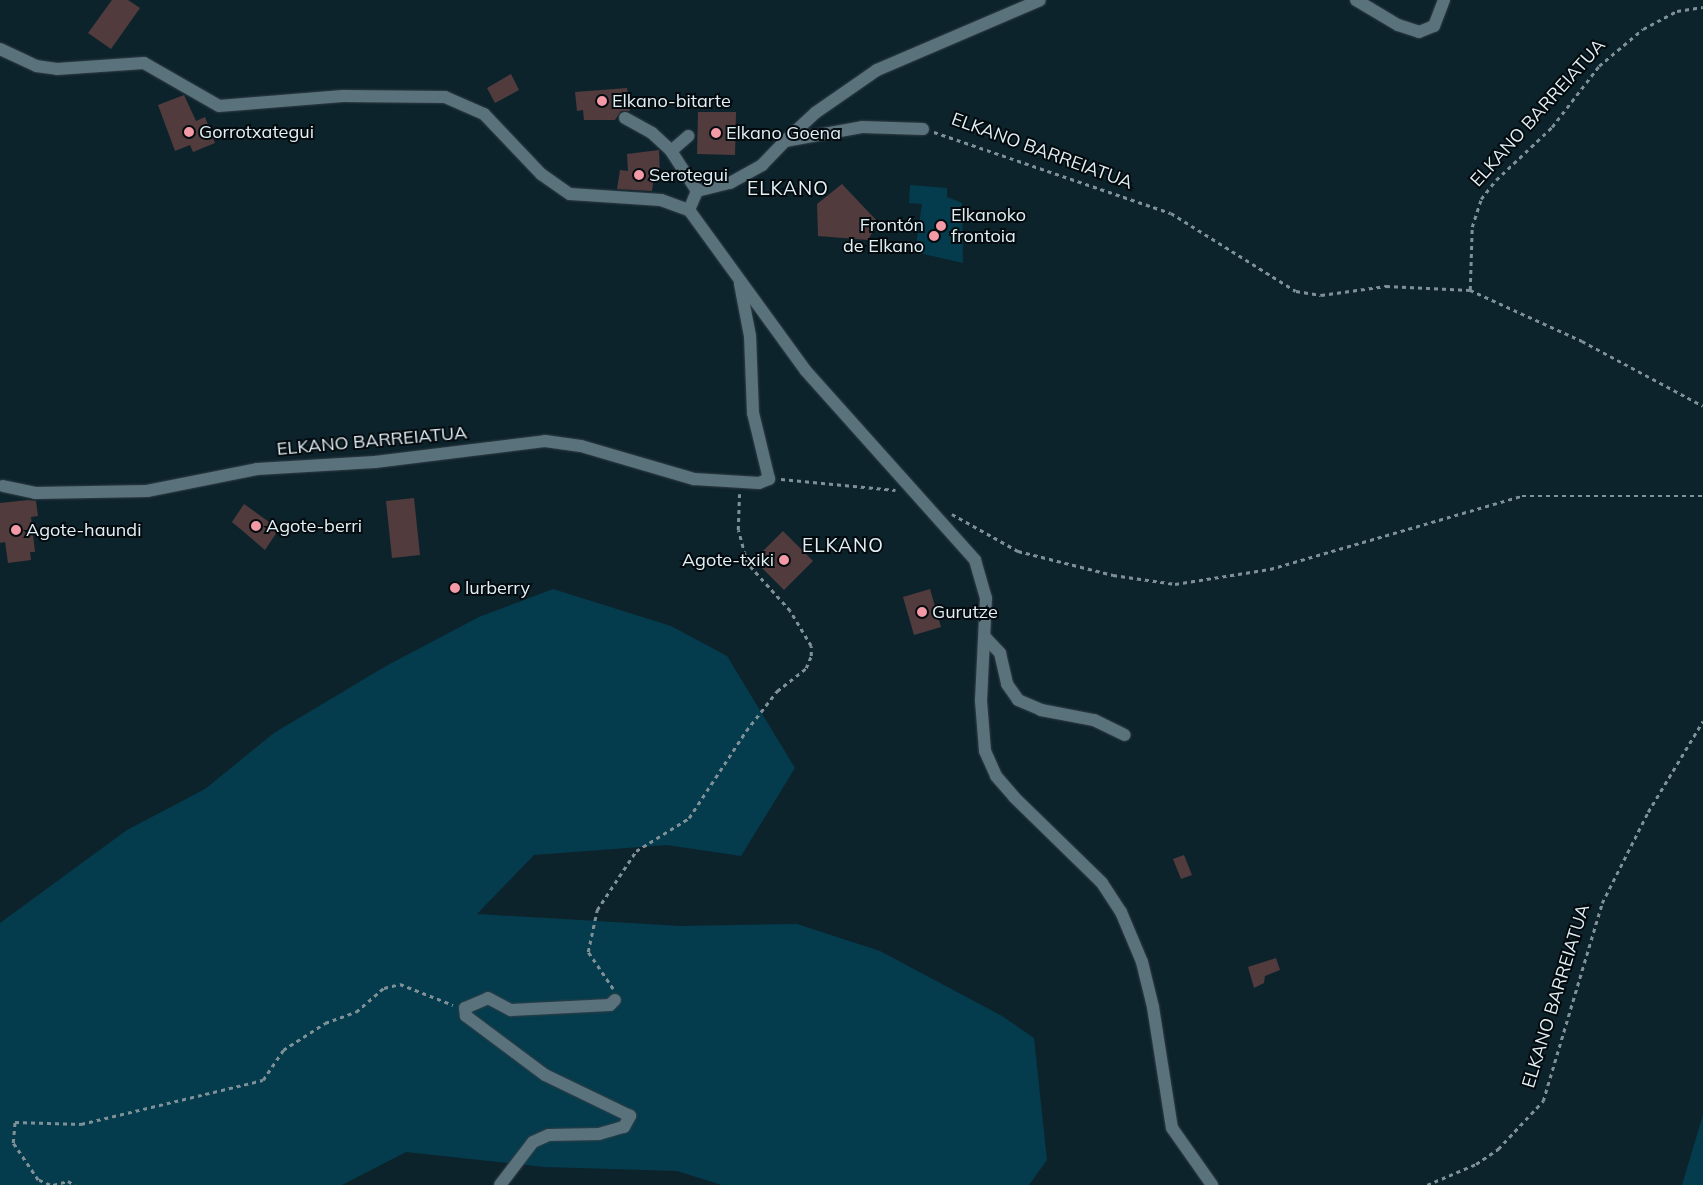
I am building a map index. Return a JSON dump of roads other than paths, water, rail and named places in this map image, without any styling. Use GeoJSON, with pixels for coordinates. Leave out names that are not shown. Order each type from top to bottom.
{"type":"FeatureCollection","features":[{"type":"Feature","properties":{"kind":"street"},"geometry":{"type":"LineString","coordinates":[[697,191],[730,183],[762,165],[822,108],[876,70],[1040,0]]}},
{"type":"Feature","properties":{"kind":"street"},"geometry":{"type":"LineString","coordinates":[[1356,0],[1398,26],[1420,32],[1434,26],[1444,0]]}},
{"type":"Feature","properties":{"kind":"street"},"geometry":{"type":"LineString","coordinates":[[0,49],[36,66],[57,69],[144,63],[219,106],[344,96],[445,97],[484,114],[541,174],[570,194],[661,200],[689,210],[806,371],[960,539],[981,573],[986,598],[986,638],[981,701],[984,751],[996,776],[1014,797],[1096,877],[1121,912],[1142,962],[1153,1007],[1172,1128],[1212,1185]]}},
{"type":"Feature","properties":{"kind":"street"},"geometry":{"type":"LineString","coordinates":[[625,118],[652,133],[670,151],[697,191]]}},
{"type":"Feature","properties":{"kind":"street","name":"ELKANO BARREIATUA"},"geometry":{"type":"LineString","coordinates":[[785,142],[862,127],[923,129]]}},
{"type":"Feature","properties":{"kind":"street"},"geometry":{"type":"LineString","coordinates":[[670,151],[688,136]]}},
{"type":"Feature","properties":{"kind":"street"},"geometry":{"type":"LineString","coordinates":[[689,210],[697,191]]}},
{"type":"Feature","properties":{"kind":"street","name":"ELKANO BARREIATUA"},"geometry":{"type":"LineString","coordinates":[[3,486],[35,493],[148,491],[257,469],[375,462],[545,442],[581,446],[681,476],[741,484],[769,479],[752,413],[750,336],[739,279]]}},
{"type":"Feature","properties":{"kind":"street"},"geometry":{"type":"LineString","coordinates":[[986,638],[1000,653],[1007,684],[1018,700],[1041,710],[1094,720],[1125,735]]}},
{"type":"Feature","properties":{"kind":"street"},"geometry":{"type":"LineString","coordinates":[[500,1185],[533,1142],[549,1135],[599,1134],[624,1127],[630,1116],[545,1075],[466,1016],[467,1006],[488,998],[511,1010],[610,1005],[615,1000]]}},
{"type":"Feature","properties":{"kind":"place","name":"Elkano-bitarte"},"geometry":{"type":"Point","coordinates":[602,101]}},
{"type":"Feature","properties":{"kind":"place","name":"Gorrotxategui"},"geometry":{"type":"Point","coordinates":[189,132]}},
{"type":"Feature","properties":{"kind":"place","name":"Elkano Goena"},"geometry":{"type":"Point","coordinates":[716,133]}},
{"type":"Feature","properties":{"kind":"place","name":"Serotegui"},"geometry":{"type":"Point","coordinates":[639,175]}},
{"type":"Feature","properties":{"kind":"place","name":"Elkanoko frontoia"},"geometry":{"type":"Point","coordinates":[941,226]}},
{"type":"Feature","properties":{"kind":"place","name":"Frontón de Elkano"},"geometry":{"type":"Point","coordinates":[934,236]}},
{"type":"Feature","properties":{"kind":"place","name":"Agote-berri"},"geometry":{"type":"Point","coordinates":[256,526]}},
{"type":"Feature","properties":{"kind":"place","name":"Agote-haundi"},"geometry":{"type":"Point","coordinates":[16,530]}},
{"type":"Feature","properties":{"kind":"place","name":"Agote-txiki"},"geometry":{"type":"Point","coordinates":[784,560]}},
{"type":"Feature","properties":{"kind":"place","name":"lurberry"},"geometry":{"type":"Point","coordinates":[455,588]}},
{"type":"Feature","properties":{"kind":"place","name":"Gurutze"},"geometry":{"type":"Point","coordinates":[922,612]}},
{"type":"Feature","properties":{"kind":"district","name":"ELKANO"},"geometry":{"type":"Point","coordinates":[788,189]}},
{"type":"Feature","properties":{"kind":"district","name":"ELKANO"},"geometry":{"type":"Point","coordinates":[843,546]}}]}
